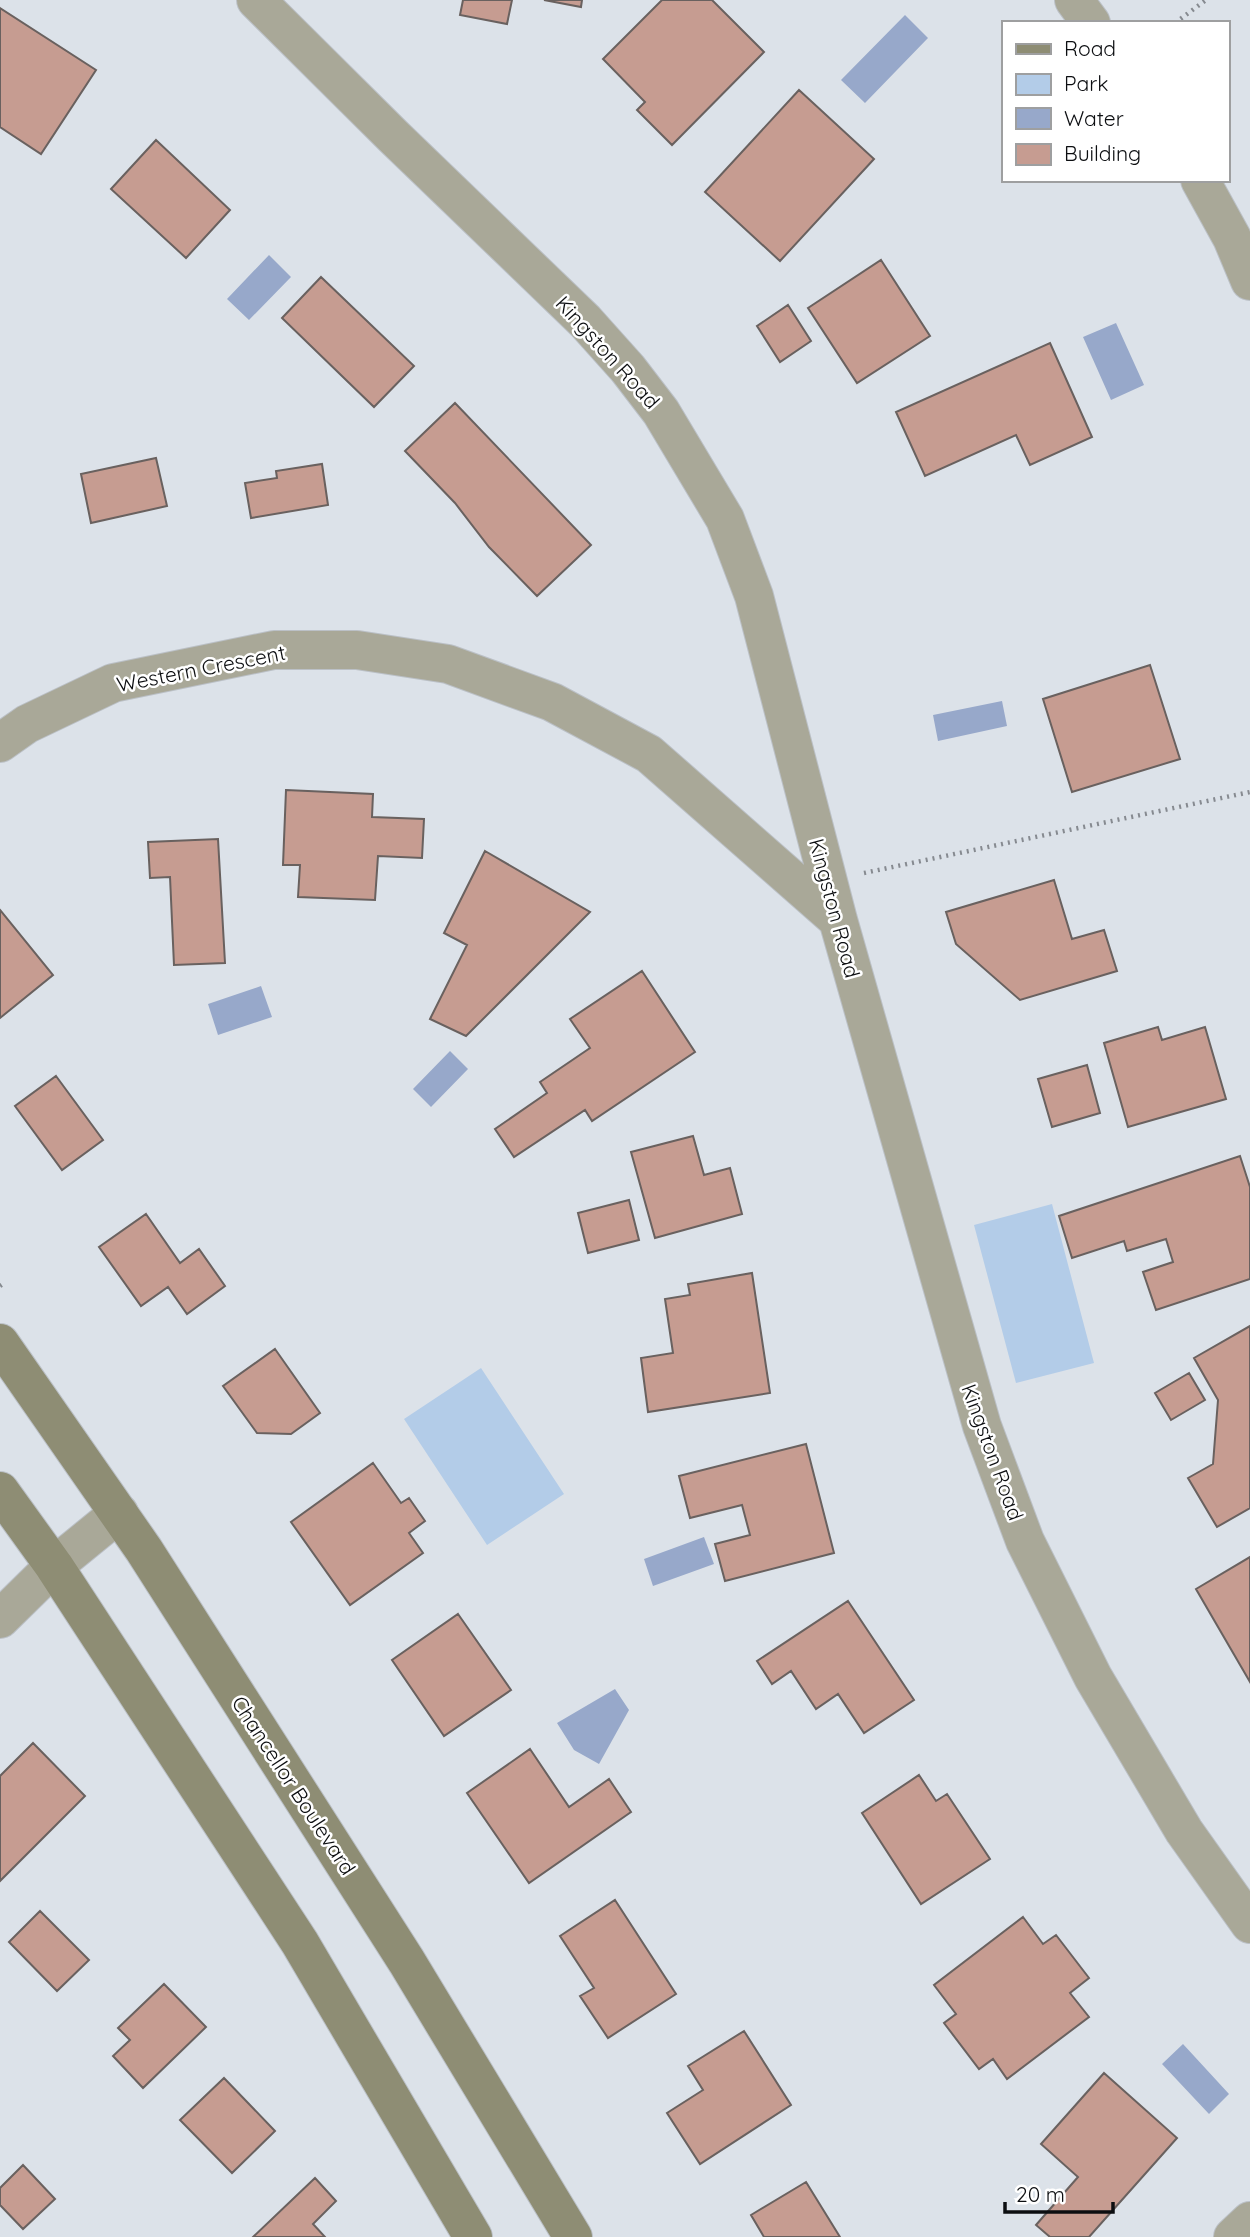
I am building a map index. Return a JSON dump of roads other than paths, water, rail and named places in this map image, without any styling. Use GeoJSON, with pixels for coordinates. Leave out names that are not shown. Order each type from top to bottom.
{"type":"FeatureCollection","features":[{"type":"Feature","properties":{"kind":"main road","name":"Chancellor Boulevard"},"geometry":{"type":"LineString","coordinates":[[0,1343],[119,1513],[413,1972],[573,2237]]}},
{"type":"Feature","properties":{"kind":"main road"},"geometry":{"type":"LineString","coordinates":[[0,1491],[54,1566],[300,1943],[472,2237]]}},
{"type":"Feature","properties":{"kind":"street","name":"Kingston Road"},"geometry":{"type":"LineString","coordinates":[[256,0],[585,321],[628,369],[661,412],[724,519],[754,596],[838,920],[975,1407],[1025,1541],[1093,1677],[1184,1831],[1250,1924]]}},
{"type":"Feature","properties":{"kind":"street"},"geometry":{"type":"LineString","coordinates":[[1074,0],[1090,21]]}},
{"type":"Feature","properties":{"kind":"street"},"geometry":{"type":"LineString","coordinates":[[1201,182],[1232,238],[1250,281]]}},
{"type":"Feature","properties":{"kind":"street","name":"Western Crescent"},"geometry":{"type":"LineString","coordinates":[[0,743],[27,724],[113,683],[274,650],[357,650],[448,664],[552,702],[649,754],[838,920]]}},
{"type":"Feature","properties":{"kind":"street"},"geometry":{"type":"LineString","coordinates":[[0,1619],[54,1566],[119,1513]]}},
{"type":"Feature","properties":{"kind":"street"},"geometry":{"type":"LineString","coordinates":[[1233,2237],[1250,2221]]}},
{"type":"Feature","properties":{"kind":"water"},"geometry":{"type":"Polygon","coordinates":[[[905,15],[928,38],[865,103],[841,80],[905,15]]]}},
{"type":"Feature","properties":{"kind":"water"},"geometry":{"type":"Polygon","coordinates":[[[269,255],[291,277],[249,320],[227,299],[269,255]]]}},
{"type":"Feature","properties":{"kind":"water"},"geometry":{"type":"Polygon","coordinates":[[[1116,323],[1144,385],[1111,400],[1083,337],[1116,323]]]}},
{"type":"Feature","properties":{"kind":"water"},"geometry":{"type":"Polygon","coordinates":[[[1002,701],[1007,726],[938,741],[933,715],[1002,701]]]}},
{"type":"Feature","properties":{"kind":"water"},"geometry":{"type":"Polygon","coordinates":[[[261,986],[272,1017],[218,1035],[208,1004],[261,986]]]}},
{"type":"Feature","properties":{"kind":"water"},"geometry":{"type":"Polygon","coordinates":[[[450,1051],[468,1069],[431,1107],[413,1089],[450,1051]]]}},
{"type":"Feature","properties":{"kind":"water"},"geometry":{"type":"Polygon","coordinates":[[[704,1537],[714,1564],[653,1586],[644,1559],[704,1537]]]}},
{"type":"Feature","properties":{"kind":"water"},"geometry":{"type":"Polygon","coordinates":[[[615,1689],[629,1710],[599,1764],[574,1750],[557,1723],[615,1689]]]}},
{"type":"Feature","properties":{"kind":"water"},"geometry":{"type":"Polygon","coordinates":[[[1183,2044],[1229,2094],[1209,2114],[1162,2064],[1183,2044]]]}}]}
